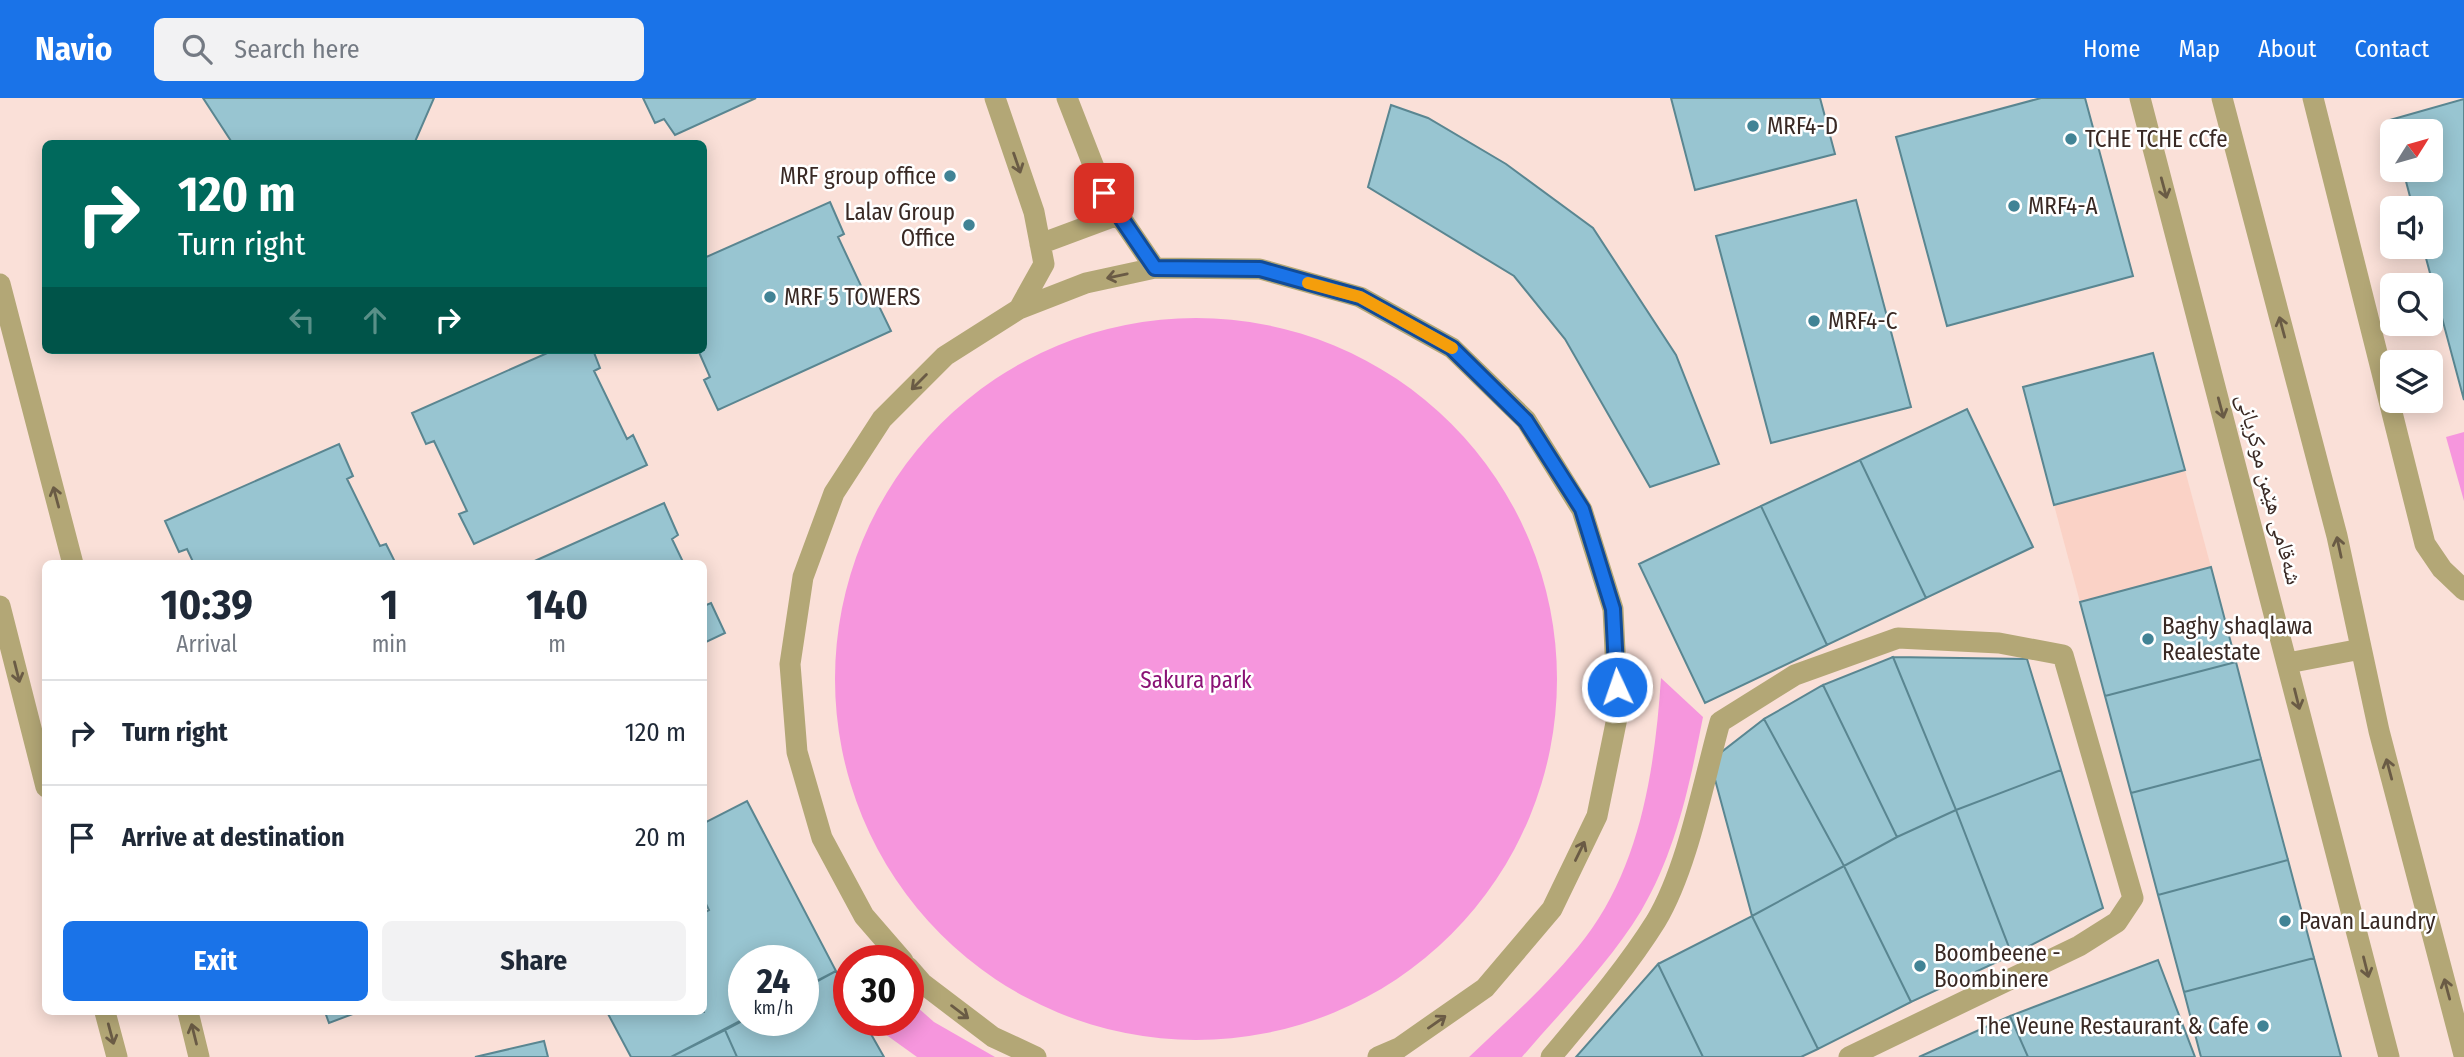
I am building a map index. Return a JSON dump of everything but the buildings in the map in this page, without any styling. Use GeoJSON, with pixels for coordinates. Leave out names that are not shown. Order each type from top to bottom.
{"type":"FeatureCollection","features":[{"type":"Feature","properties":{"kind":"street"},"geometry":{"type":"LineString","coordinates":[[995,98],[1034,212],[1044,264],[1019,309]]}},
{"type":"Feature","properties":{"kind":"street"},"geometry":{"type":"LineString","coordinates":[[1067,98],[1104,193],[1155,268]]}},
{"type":"Feature","properties":{"kind":"street","name":"شەقامی هێمن موکریانی"},"geometry":{"type":"LineString","coordinates":[[2140,98],[2389,1057]]}},
{"type":"Feature","properties":{"kind":"street"},"geometry":{"type":"LineString","coordinates":[[2222,98],[2337,536],[2379,731],[2464,1055]]}},
{"type":"Feature","properties":{"kind":"street"},"geometry":{"type":"LineString","coordinates":[[2313,98],[2425,544],[2442,569],[2464,590]]}},
{"type":"Feature","properties":{"kind":"street"},"geometry":{"type":"LineString","coordinates":[[1040,244],[1118,215]]}},
{"type":"Feature","properties":{"kind":"street"},"geometry":{"type":"LineString","coordinates":[[889,945],[864,916],[822,838],[797,752],[790,664],[803,577],[834,493],[882,419],[944,356],[1019,309],[1086,283],[1155,268],[1260,269],[1360,297],[1452,348],[1526,421],[1582,509],[1613,609],[1618,713],[1597,816],[1552,909],[1485,988],[1401,1053],[1378,1057]]}},
{"type":"Feature","properties":{"kind":"street"},"geometry":{"type":"LineString","coordinates":[[0,284],[72,560]]}},
{"type":"Feature","properties":{"kind":"street"},"geometry":{"type":"LineString","coordinates":[[0,606],[42,771]]}},
{"type":"Feature","properties":{"kind":"street"},"geometry":{"type":"LineString","coordinates":[[1551,1057],[1656,920],[1679,870],[1720,722],[1795,675],[1898,638],[1999,643],[2063,655],[2133,898],[2117,922],[2080,946],[1849,1057]]}},
{"type":"Feature","properties":{"kind":"street"},"geometry":{"type":"LineString","coordinates":[[2288,663],[2361,649]]}},
{"type":"Feature","properties":{"kind":"street"},"geometry":{"type":"LineString","coordinates":[[924,985],[993,1037],[1036,1057]]}},
{"type":"Feature","properties":{"kind":"street"},"geometry":{"type":"LineString","coordinates":[[106,1015],[117,1057]]}},
{"type":"Feature","properties":{"kind":"street"},"geometry":{"type":"LineString","coordinates":[[189,1015],[199,1057]]}},
{"type":"Feature","properties":{"kind":"shaded area"},"geometry":{"type":"Polygon","coordinates":[[[2185,470],[2211,567],[2080,602],[2054,505],[2185,470]]]}},
{"type":"Feature","properties":{"kind":"green space","name":"Sakura park"},"geometry":{"type":"Polygon","coordinates":[[[1196,318],[1231,319],[1267,325],[1334,345],[1397,378],[1452,423],[1497,478],[1530,541],[1550,608],[1556,644],[1556,714],[1550,750],[1530,817],[1497,880],[1452,935],[1397,980],[1334,1013],[1267,1033],[1231,1039],[1196,1040],[1161,1039],[1125,1033],[1058,1013],[995,980],[940,935],[895,880],[862,817],[842,750],[836,714],[835,679],[836,644],[842,608],[862,541],[895,478],[940,423],[995,378],[1058,345],[1125,325],[1161,319],[1196,318]]]}},
{"type":"Feature","properties":{"kind":"green space"},"geometry":{"type":"Polygon","coordinates":[[[2464,432],[2464,501],[2446,437],[2464,432]]]}},
{"type":"Feature","properties":{"kind":"green space"},"geometry":{"type":"Polygon","coordinates":[[[1661,678],[1703,717],[1673,841],[1653,888],[1615,950],[1522,1057],[1469,1057],[1529,1000],[1572,954],[1604,910],[1620,879],[1642,814],[1649,780],[1661,678]]]}},
{"type":"Feature","properties":{"kind":"green space"},"geometry":{"type":"Polygon","coordinates":[[[924,1013],[934,1022],[995,1057],[917,1057],[888,1036],[924,1036],[924,1013]]]}},
{"type":"Feature","properties":{"kind":"slow traffic"},"geometry":{"type":"LineString","coordinates":[[1308,283],[1360,297],[1452,348]]}},
{"type":"Feature","properties":{"kind":"place","name":"MRF4-D"},"geometry":{"type":"Point","coordinates":[1753,126]}},
{"type":"Feature","properties":{"kind":"place","name":"TCHE TCHE cCfe"},"geometry":{"type":"Point","coordinates":[2071,139]}},
{"type":"Feature","properties":{"kind":"place","name":"MRF group office"},"geometry":{"type":"Point","coordinates":[950,176]}},
{"type":"Feature","properties":{"kind":"place","name":"MRF4-A"},"geometry":{"type":"Point","coordinates":[2014,206]}},
{"type":"Feature","properties":{"kind":"place","name":"Lalav Group Office"},"geometry":{"type":"Point","coordinates":[969,225]}},
{"type":"Feature","properties":{"kind":"place","name":"MRF 5 TOWERS"},"geometry":{"type":"Point","coordinates":[770,297]}},
{"type":"Feature","properties":{"kind":"place","name":"MRF4-C"},"geometry":{"type":"Point","coordinates":[1814,321]}},
{"type":"Feature","properties":{"kind":"place","name":"Baghy shaqlawa Realestate"},"geometry":{"type":"Point","coordinates":[2148,639]}},
{"type":"Feature","properties":{"kind":"place","name":"Pavan Laundry"},"geometry":{"type":"Point","coordinates":[2285,921]}},
{"type":"Feature","properties":{"kind":"place","name":"Boombeene - Boombinere"},"geometry":{"type":"Point","coordinates":[1920,966]}},
{"type":"Feature","properties":{"kind":"place","name":"The Veune Restaurant & Cafe"},"geometry":{"type":"Point","coordinates":[2263,1026]}},
{"type":"Feature","properties":{"kind":"route"},"geometry":{"type":"LineString","coordinates":[[1104,193],[1155,268],[1260,269],[1360,297],[1452,348],[1526,421],[1582,509],[1613,609],[1617,687]]}}]}
